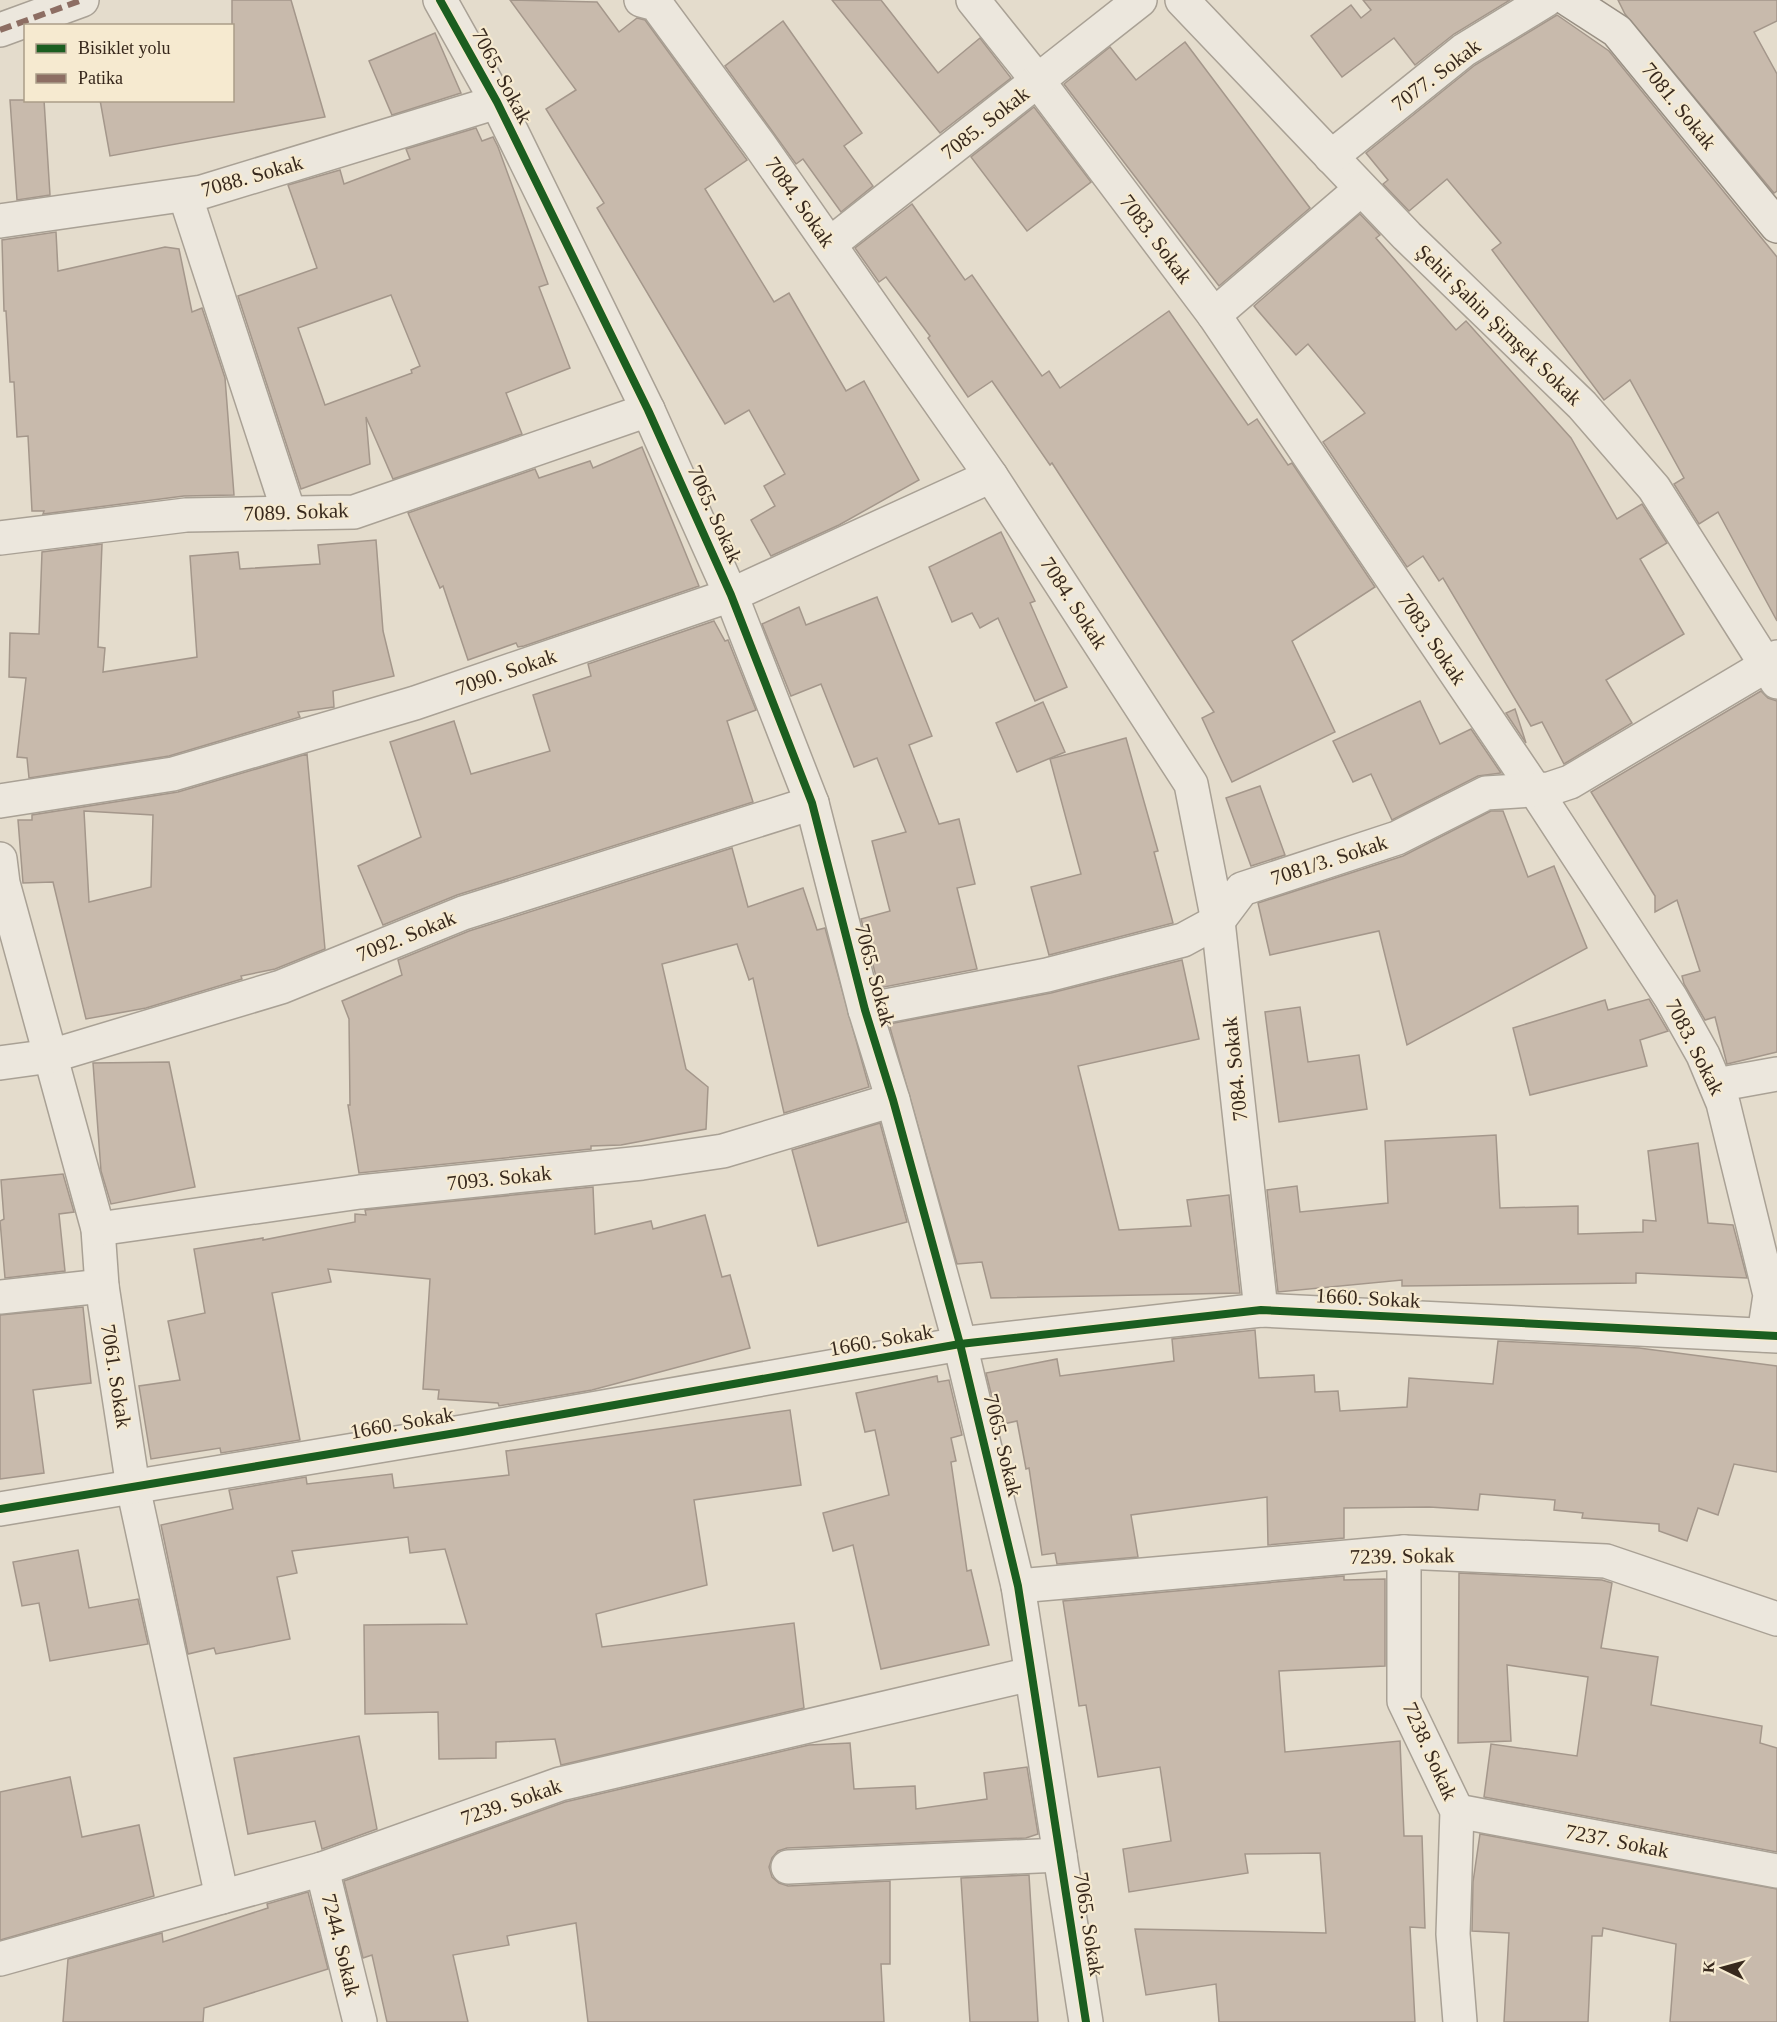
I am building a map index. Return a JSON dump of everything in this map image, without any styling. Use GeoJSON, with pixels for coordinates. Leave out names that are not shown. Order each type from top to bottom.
{"type":"FeatureCollection","features":[{"type":"Feature","properties":{"kind":"street"},"geometry":{"type":"LineString","coordinates":[[0,30],[82,0]]}},
{"type":"Feature","properties":{"kind":"street","name":"7065. Sokak"},"geometry":{"type":"LineString","coordinates":[[440,0],[497,102],[648,410],[731,595],[812,803],[865,1010],[893,1100],[960,1344],[1018,1586],[1086,2022]]}},
{"type":"Feature","properties":{"kind":"street","name":"7084. Sokak"},"geometry":{"type":"LineString","coordinates":[[641,0],[656,4],[830,244],[991,476],[1191,784],[1218,921],[1261,1310]]}},
{"type":"Feature","properties":{"kind":"street","name":"7083. Sokak"},"geometry":{"type":"LineString","coordinates":[[973,0],[1038,81],[1214,315],[1535,790],[1671,998],[1703,1055],[1723,1103],[1764,1260],[1770,1295],[1771,1336]]}},
{"type":"Feature","properties":{"kind":"street","name":"7085. Sokak"},"geometry":{"type":"LineString","coordinates":[[830,244],[1140,0]]}},
{"type":"Feature","properties":{"kind":"street","name":"Şehit Şahin Şimşek Sokak"},"geometry":{"type":"LineString","coordinates":[[1182,0],[1361,189],[1582,405],[1654,489],[1774,668]]}},
{"type":"Feature","properties":{"kind":"street","name":"7077. Sokak"},"geometry":{"type":"LineString","coordinates":[[1331,157],[1464,50],[1546,0]]}},
{"type":"Feature","properties":{"kind":"street","name":"7081. Sokak"},"geometry":{"type":"LineString","coordinates":[[1569,0],[1617,31],[1777,226]]}},
{"type":"Feature","properties":{"kind":"street","name":"7088. Sokak"},"geometry":{"type":"LineString","coordinates":[[0,221],[202,192],[497,102]]}},
{"type":"Feature","properties":{"kind":"street"},"geometry":{"type":"LineString","coordinates":[[1214,315],[1361,189]]}},
{"type":"Feature","properties":{"kind":"street"},"geometry":{"type":"LineString","coordinates":[[184,195],[289,513]]}},
{"type":"Feature","properties":{"kind":"street","name":"7089. Sokak"},"geometry":{"type":"LineString","coordinates":[[0,538],[186,514],[354,512],[648,410]]}},
{"type":"Feature","properties":{"kind":"street","name":"7090. Sokak"},"geometry":{"type":"LineString","coordinates":[[0,801],[173,774],[415,703],[731,595],[991,476]]}},
{"type":"Feature","properties":{"kind":"street","name":"7081/3. Sokak"},"geometry":{"type":"LineString","coordinates":[[865,1010],[1081,966],[1183,940],[1218,921],[1242,889],[1397,838],[1486,793],[1535,790],[1570,782],[1774,668]]}},
{"type":"Feature","properties":{"kind":"street","name":"7092. Sokak"},"geometry":{"type":"LineString","coordinates":[[0,1063],[51,1056],[281,987],[463,913],[812,803]]}},
{"type":"Feature","properties":{"kind":"street","name":"7061. Sokak"},"geometry":{"type":"LineString","coordinates":[[1,875],[98,1229],[102,1286],[134,1487],[222,1897]]}},
{"type":"Feature","properties":{"kind":"street"},"geometry":{"type":"LineString","coordinates":[[1716,1085],[1777,1074]]}},
{"type":"Feature","properties":{"kind":"street","name":"7093. Sokak"},"geometry":{"type":"LineString","coordinates":[[98,1229],[360,1192],[642,1163],[723,1151],[893,1100]]}},
{"type":"Feature","properties":{"kind":"street"},"geometry":{"type":"LineString","coordinates":[[0,1297],[102,1286]]}},
{"type":"Feature","properties":{"kind":"street","name":"1660. Sokak"},"geometry":{"type":"LineString","coordinates":[[0,1509],[960,1344],[1261,1310],[1771,1336]]}},
{"type":"Feature","properties":{"kind":"street","name":"7239. Sokak"},"geometry":{"type":"LineString","coordinates":[[1018,1586],[1404,1552],[1606,1561],[1777,1619]]}},
{"type":"Feature","properties":{"kind":"street","name":"7238. Sokak"},"geometry":{"type":"LineString","coordinates":[[1404,1552],[1404,1701],[1457,1811],[1453,1934],[1460,2022]]}},
{"type":"Feature","properties":{"kind":"street","name":"7239. Sokak"},"geometry":{"type":"LineString","coordinates":[[0,1959],[322,1869],[560,1784],[1031,1674]]}},
{"type":"Feature","properties":{"kind":"street","name":"7237. Sokak"},"geometry":{"type":"LineString","coordinates":[[1457,1811],[1777,1870]]}},
{"type":"Feature","properties":{"kind":"street"},"geometry":{"type":"LineString","coordinates":[[788,1867],[1060,1855]]}},
{"type":"Feature","properties":{"kind":"street","name":"7244. Sokak"},"geometry":{"type":"LineString","coordinates":[[322,1869],[360,2022]]}},
{"type":"Feature","properties":{"kind":"building"},"geometry":{"type":"Polygon","coordinates":[[[232,0],[291,0],[325,117],[110,156],[100,102],[234,102],[234,24],[232,24],[232,0]]]}},
{"type":"Feature","properties":{"kind":"building"},"geometry":{"type":"Polygon","coordinates":[[[510,0],[597,2],[619,32],[637,18],[645,20],[747,160],[705,189],[774,302],[789,293],[846,391],[864,381],[919,480],[839,525],[771,556],[751,520],[775,506],[764,486],[785,474],[749,410],[725,424],[597,208],[604,203],[546,109],[576,90],[510,0]]]}},
{"type":"Feature","properties":{"kind":"building"},"geometry":{"type":"Polygon","coordinates":[[[832,0],[881,0],[938,73],[980,38],[1011,78],[940,133],[832,0]]]}},
{"type":"Feature","properties":{"kind":"building"},"geometry":{"type":"Polygon","coordinates":[[[1363,0],[1510,0],[1454,34],[1415,65],[1394,38],[1342,77],[1311,36],[1351,5],[1361,18],[1371,10],[1363,0]]]}},
{"type":"Feature","properties":{"kind":"building"},"geometry":{"type":"Polygon","coordinates":[[[1618,0],[1777,0],[1777,21],[1754,32],[1777,74],[1777,191],[1774,193],[1625,14],[1618,0]]]}},
{"type":"Feature","properties":{"kind":"building"},"geometry":{"type":"Polygon","coordinates":[[[1557,15],[1609,51],[1777,257],[1777,621],[1718,512],[1699,524],[1674,484],[1684,478],[1630,380],[1604,400],[1492,250],[1501,243],[1447,179],[1409,211],[1383,184],[1388,180],[1366,153],[1475,65],[1557,15]]]}},
{"type":"Feature","properties":{"kind":"building"},"geometry":{"type":"Polygon","coordinates":[[[783,21],[862,133],[844,146],[873,186],[841,212],[803,159],[796,164],[725,66],[783,21]]]}},
{"type":"Feature","properties":{"kind":"building"},"geometry":{"type":"Polygon","coordinates":[[[435,33],[461,93],[392,115],[369,61],[435,33]]]}},
{"type":"Feature","properties":{"kind":"building"},"geometry":{"type":"Polygon","coordinates":[[[1185,42],[1310,208],[1219,286],[1064,84],[1110,47],[1136,80],[1185,42]]]}},
{"type":"Feature","properties":{"kind":"building"},"geometry":{"type":"Polygon","coordinates":[[[10,100],[44,102],[50,195],[17,200],[10,100]]]}},
{"type":"Feature","properties":{"kind":"building"},"geometry":{"type":"Polygon","coordinates":[[[1034,107],[1091,182],[1027,231],[971,157],[1034,107]]]}},
{"type":"Feature","properties":{"kind":"building"},"geometry":{"type":"Polygon","coordinates":[[[476,128],[482,141],[493,137],[548,284],[539,287],[570,368],[506,393],[522,434],[393,479],[366,417],[370,464],[301,489],[238,296],[317,268],[288,185],[340,170],[344,184],[410,159],[406,149],[476,128]],[[391,295],[298,328],[325,405],[412,373],[411,370],[420,366],[391,295]]]}},
{"type":"Feature","properties":{"kind":"building"},"geometry":{"type":"Polygon","coordinates":[[[912,204],[965,280],[972,275],[1042,376],[1049,371],[1060,388],[1169,311],[1248,425],[1257,419],[1288,465],[1292,463],[1375,587],[1292,641],[1335,732],[1232,782],[1202,718],[1214,712],[1052,463],[1050,465],[992,381],[968,397],[928,338],[930,336],[886,277],[879,282],[855,248],[912,204]]]}},
{"type":"Feature","properties":{"kind":"building"},"geometry":{"type":"Polygon","coordinates":[[[1360,214],[1380,235],[1376,238],[1456,330],[1466,321],[1571,438],[1617,519],[1642,504],[1667,543],[1640,559],[1684,634],[1606,680],[1632,723],[1564,764],[1542,722],[1531,726],[1443,578],[1439,581],[1423,556],[1407,567],[1323,442],[1365,413],[1308,344],[1296,355],[1254,306],[1360,214]]]}},
{"type":"Feature","properties":{"kind":"building"},"geometry":{"type":"Polygon","coordinates":[[[56,232],[58,271],[165,247],[179,249],[192,312],[202,308],[225,378],[234,495],[184,496],[43,514],[44,511],[32,511],[28,436],[17,437],[14,382],[10,382],[6,311],[4,311],[2,240],[56,232]]]}},
{"type":"Feature","properties":{"kind":"building"},"geometry":{"type":"Polygon","coordinates":[[[642,447],[699,586],[524,646],[518,647],[516,643],[468,660],[443,586],[440,588],[408,513],[535,469],[539,478],[590,461],[593,468],[642,447]]]}},
{"type":"Feature","properties":{"kind":"building"},"geometry":{"type":"Polygon","coordinates":[[[1001,532],[1035,601],[1030,603],[1067,687],[1035,701],[998,618],[980,628],[972,613],[952,622],[929,567],[1001,532]]]}},
{"type":"Feature","properties":{"kind":"building"},"geometry":{"type":"Polygon","coordinates":[[[376,540],[383,631],[394,676],[333,691],[334,707],[298,712],[300,717],[169,756],[29,778],[27,758],[17,757],[26,678],[9,677],[10,633],[39,634],[42,552],[102,544],[98,647],[105,648],[103,672],[197,657],[190,556],[238,552],[240,569],[320,564],[318,545],[376,540]]]}},
{"type":"Feature","properties":{"kind":"building"},"geometry":{"type":"Polygon","coordinates":[[[877,597],[932,736],[909,745],[939,824],[959,819],[975,884],[957,888],[977,969],[879,988],[861,919],[890,911],[872,841],[906,832],[877,758],[854,767],[821,684],[791,696],[762,624],[799,607],[806,625],[877,597]]]}},
{"type":"Feature","properties":{"kind":"building"},"geometry":{"type":"Polygon","coordinates":[[[714,621],[725,641],[728,640],[756,710],[727,721],[753,802],[457,895],[383,925],[358,866],[421,837],[390,742],[454,721],[471,774],[550,751],[533,695],[591,676],[588,664],[714,621]]]}},
{"type":"Feature","properties":{"kind":"building"},"geometry":{"type":"Polygon","coordinates":[[[1761,691],[1768,698],[1777,701],[1777,1052],[1727,1064],[1715,1017],[1705,1020],[1684,984],[1682,976],[1700,971],[1677,900],[1655,912],[1655,896],[1591,792],[1761,691]]]}},
{"type":"Feature","properties":{"kind":"building"},"geometry":{"type":"Polygon","coordinates":[[[1420,701],[1440,744],[1471,729],[1501,773],[1478,776],[1392,820],[1371,774],[1353,782],[1333,741],[1420,701]]]}},
{"type":"Feature","properties":{"kind":"building"},"geometry":{"type":"Polygon","coordinates":[[[1043,702],[1065,752],[1017,772],[996,723],[1043,702]]]}},
{"type":"Feature","properties":{"kind":"building"},"geometry":{"type":"Polygon","coordinates":[[[1515,709],[1526,743],[1506,713],[1515,709]]]}},
{"type":"Feature","properties":{"kind":"building"},"geometry":{"type":"Polygon","coordinates":[[[1126,738],[1158,851],[1154,852],[1173,923],[1049,955],[1031,887],[1081,874],[1050,759],[1126,738]]]}},
{"type":"Feature","properties":{"kind":"building"},"geometry":{"type":"Polygon","coordinates":[[[307,754],[325,949],[275,969],[241,976],[242,979],[146,1008],[86,1019],[53,882],[23,883],[18,820],[32,820],[32,815],[178,792],[307,754]],[[84,811],[89,902],[151,887],[153,815],[84,811]]]}},
{"type":"Feature","properties":{"kind":"building"},"geometry":{"type":"Polygon","coordinates":[[[1260,786],[1285,855],[1251,866],[1226,798],[1260,786]]]}},
{"type":"Feature","properties":{"kind":"building"},"geometry":{"type":"Polygon","coordinates":[[[1491,811],[1503,811],[1528,877],[1554,866],[1587,948],[1407,1045],[1379,931],[1270,955],[1258,903],[1403,856],[1491,811]]]}},
{"type":"Feature","properties":{"kind":"building"},"geometry":{"type":"Polygon","coordinates":[[[732,848],[748,907],[803,888],[817,930],[825,928],[869,1087],[784,1113],[753,978],[749,980],[737,944],[662,964],[686,1069],[708,1087],[706,1129],[621,1145],[591,1146],[591,1149],[359,1173],[348,1105],[350,1105],[349,1019],[342,1001],[402,975],[398,960],[469,931],[732,848]]]}},
{"type":"Feature","properties":{"kind":"building"},"geometry":{"type":"Polygon","coordinates":[[[1182,960],[1199,1039],[1078,1066],[1119,1230],[1191,1226],[1187,1200],[1229,1195],[1240,1293],[991,1298],[982,1262],[957,1264],[889,1024],[1051,993],[1182,960]]]}},
{"type":"Feature","properties":{"kind":"building"},"geometry":{"type":"Polygon","coordinates":[[[1649,999],[1668,1031],[1640,1040],[1647,1066],[1530,1095],[1513,1028],[1605,1000],[1608,1010],[1649,999]]]}},
{"type":"Feature","properties":{"kind":"building"},"geometry":{"type":"Polygon","coordinates":[[[1300,1007],[1308,1062],[1359,1055],[1367,1109],[1279,1122],[1265,1012],[1300,1007]]]}},
{"type":"Feature","properties":{"kind":"building"},"geometry":{"type":"Polygon","coordinates":[[[169,1062],[195,1187],[111,1204],[101,1171],[93,1063],[169,1062]]]}},
{"type":"Feature","properties":{"kind":"building"},"geometry":{"type":"Polygon","coordinates":[[[880,1123],[907,1222],[818,1246],[792,1150],[880,1123]]]}},
{"type":"Feature","properties":{"kind":"building"},"geometry":{"type":"Polygon","coordinates":[[[1496,1135],[1500,1208],[1578,1206],[1578,1234],[1643,1232],[1643,1220],[1656,1221],[1648,1151],[1698,1143],[1708,1223],[1733,1225],[1747,1278],[1636,1273],[1636,1283],[1402,1286],[1402,1280],[1278,1292],[1267,1190],[1297,1186],[1300,1212],[1388,1203],[1385,1141],[1496,1135]]]}},
{"type":"Feature","properties":{"kind":"building"},"geometry":{"type":"Polygon","coordinates":[[[63,1174],[74,1212],[59,1214],[65,1271],[5,1278],[0,1221],[4,1219],[1,1180],[63,1174]]]}},
{"type":"Feature","properties":{"kind":"building"},"geometry":{"type":"Polygon","coordinates":[[[593,1187],[595,1234],[651,1221],[653,1229],[705,1215],[722,1277],[730,1275],[750,1348],[592,1390],[499,1406],[498,1403],[438,1399],[439,1390],[423,1389],[430,1279],[328,1269],[331,1282],[272,1293],[300,1440],[221,1453],[220,1448],[151,1459],[139,1386],[180,1380],[168,1321],[205,1313],[194,1249],[263,1238],[263,1240],[355,1222],[355,1214],[366,1215],[365,1210],[593,1187]]]}},
{"type":"Feature","properties":{"kind":"building"},"geometry":{"type":"Polygon","coordinates":[[[83,1307],[91,1383],[33,1390],[44,1473],[0,1479],[0,1315],[83,1307]]]}},
{"type":"Feature","properties":{"kind":"building"},"geometry":{"type":"Polygon","coordinates":[[[1255,1330],[1259,1378],[1314,1375],[1315,1392],[1338,1391],[1340,1411],[1407,1407],[1409,1378],[1493,1384],[1498,1341],[1639,1348],[1777,1366],[1777,1472],[1734,1464],[1718,1515],[1698,1508],[1687,1541],[1659,1531],[1659,1524],[1582,1518],[1583,1513],[1554,1510],[1555,1500],[1480,1494],[1478,1510],[1429,1507],[1344,1508],[1344,1538],[1268,1545],[1267,1497],[1131,1515],[1138,1557],[1057,1564],[1055,1553],[1042,1555],[1029,1468],[1026,1469],[1017,1421],[999,1425],[986,1373],[1057,1359],[1060,1376],[1174,1361],[1172,1339],[1255,1330]]]}},
{"type":"Feature","properties":{"kind":"building"},"geometry":{"type":"Polygon","coordinates":[[[937,1376],[938,1382],[949,1380],[962,1435],[951,1438],[956,1461],[951,1462],[967,1571],[971,1570],[989,1645],[881,1669],[853,1545],[833,1551],[823,1513],[889,1495],[875,1430],[865,1432],[856,1393],[937,1376]]]}},
{"type":"Feature","properties":{"kind":"building"},"geometry":{"type":"Polygon","coordinates":[[[790,1410],[801,1485],[694,1500],[707,1585],[596,1614],[602,1647],[794,1623],[804,1708],[561,1765],[555,1739],[496,1742],[496,1758],[439,1759],[438,1712],[365,1714],[364,1625],[467,1624],[445,1549],[410,1553],[408,1537],[292,1551],[297,1573],[277,1577],[290,1639],[216,1654],[214,1648],[188,1654],[161,1525],[233,1509],[229,1490],[306,1477],[307,1484],[392,1474],[394,1488],[509,1475],[506,1451],[790,1410]]]}},
{"type":"Feature","properties":{"kind":"building"},"geometry":{"type":"Polygon","coordinates":[[[78,1550],[89,1608],[138,1599],[148,1644],[50,1661],[39,1603],[22,1606],[13,1562],[78,1550]]]}},
{"type":"Feature","properties":{"kind":"building"},"geometry":{"type":"Polygon","coordinates":[[[1459,1573],[1602,1580],[1612,1583],[1601,1648],[1658,1657],[1651,1705],[1762,1726],[1760,1743],[1777,1748],[1777,1852],[1484,1797],[1491,1744],[1577,1756],[1588,1677],[1507,1665],[1511,1741],[1458,1743],[1459,1573]]]}},
{"type":"Feature","properties":{"kind":"building"},"geometry":{"type":"Polygon","coordinates":[[[1344,1576],[1344,1580],[1385,1579],[1385,1666],[1279,1671],[1285,1752],[1400,1741],[1404,1836],[1422,1836],[1425,1928],[1410,1927],[1415,2022],[1219,2022],[1216,1984],[1146,1995],[1135,1929],[1326,1933],[1320,1853],[1245,1854],[1248,1873],[1129,1892],[1123,1849],[1171,1841],[1160,1767],[1098,1777],[1086,1705],[1079,1706],[1063,1601],[1344,1576]]]}},
{"type":"Feature","properties":{"kind":"building"},"geometry":{"type":"Polygon","coordinates":[[[359,1736],[377,1829],[322,1849],[315,1821],[248,1834],[234,1758],[359,1736]]]}},
{"type":"Feature","properties":{"kind":"building"},"geometry":{"type":"Polygon","coordinates":[[[850,1743],[854,1789],[915,1786],[916,1809],[987,1799],[984,1773],[1027,1767],[1038,1834],[1026,1838],[787,1848],[778,1851],[772,1858],[769,1867],[772,1877],[788,1886],[890,1881],[890,1964],[881,1964],[884,2022],[588,2022],[576,1923],[507,1936],[509,1945],[453,1955],[468,2022],[387,2022],[372,1955],[363,1958],[344,1881],[565,1802],[809,1745],[850,1743]]]}},
{"type":"Feature","properties":{"kind":"building"},"geometry":{"type":"Polygon","coordinates":[[[70,1777],[82,1837],[139,1825],[154,1896],[0,1940],[0,1792],[70,1777]]]}},
{"type":"Feature","properties":{"kind":"building"},"geometry":{"type":"Polygon","coordinates":[[[1480,1834],[1777,1889],[1777,2022],[1670,2022],[1676,1944],[1603,1928],[1602,1936],[1592,1936],[1588,2022],[1504,2022],[1509,1933],[1472,1931],[1473,1882],[1480,1834]]]}},
{"type":"Feature","properties":{"kind":"building"},"geometry":{"type":"Polygon","coordinates":[[[1029,1875],[1038,2022],[970,2022],[961,1878],[1029,1875]]]}},
{"type":"Feature","properties":{"kind":"building"},"geometry":{"type":"Polygon","coordinates":[[[308,1892],[328,1969],[204,2008],[203,2022],[63,2022],[68,1959],[162,1933],[163,1942],[268,1908],[267,1904],[308,1892]]]}},
{"type":"Feature","properties":{"kind":"marked path"},"geometry":{"type":"LineString","coordinates":[[0,30],[82,0]]}},
{"type":"Feature","properties":{"kind":"cycle path"},"geometry":{"type":"LineString","coordinates":[[440,0],[497,102],[648,410],[731,595],[812,803],[865,1010],[893,1100],[960,1344],[1018,1586],[1086,2022]]}},
{"type":"Feature","properties":{"kind":"cycle path"},"geometry":{"type":"LineString","coordinates":[[0,1509],[462,1432],[960,1344],[1261,1310],[1777,1336]]}}]}
